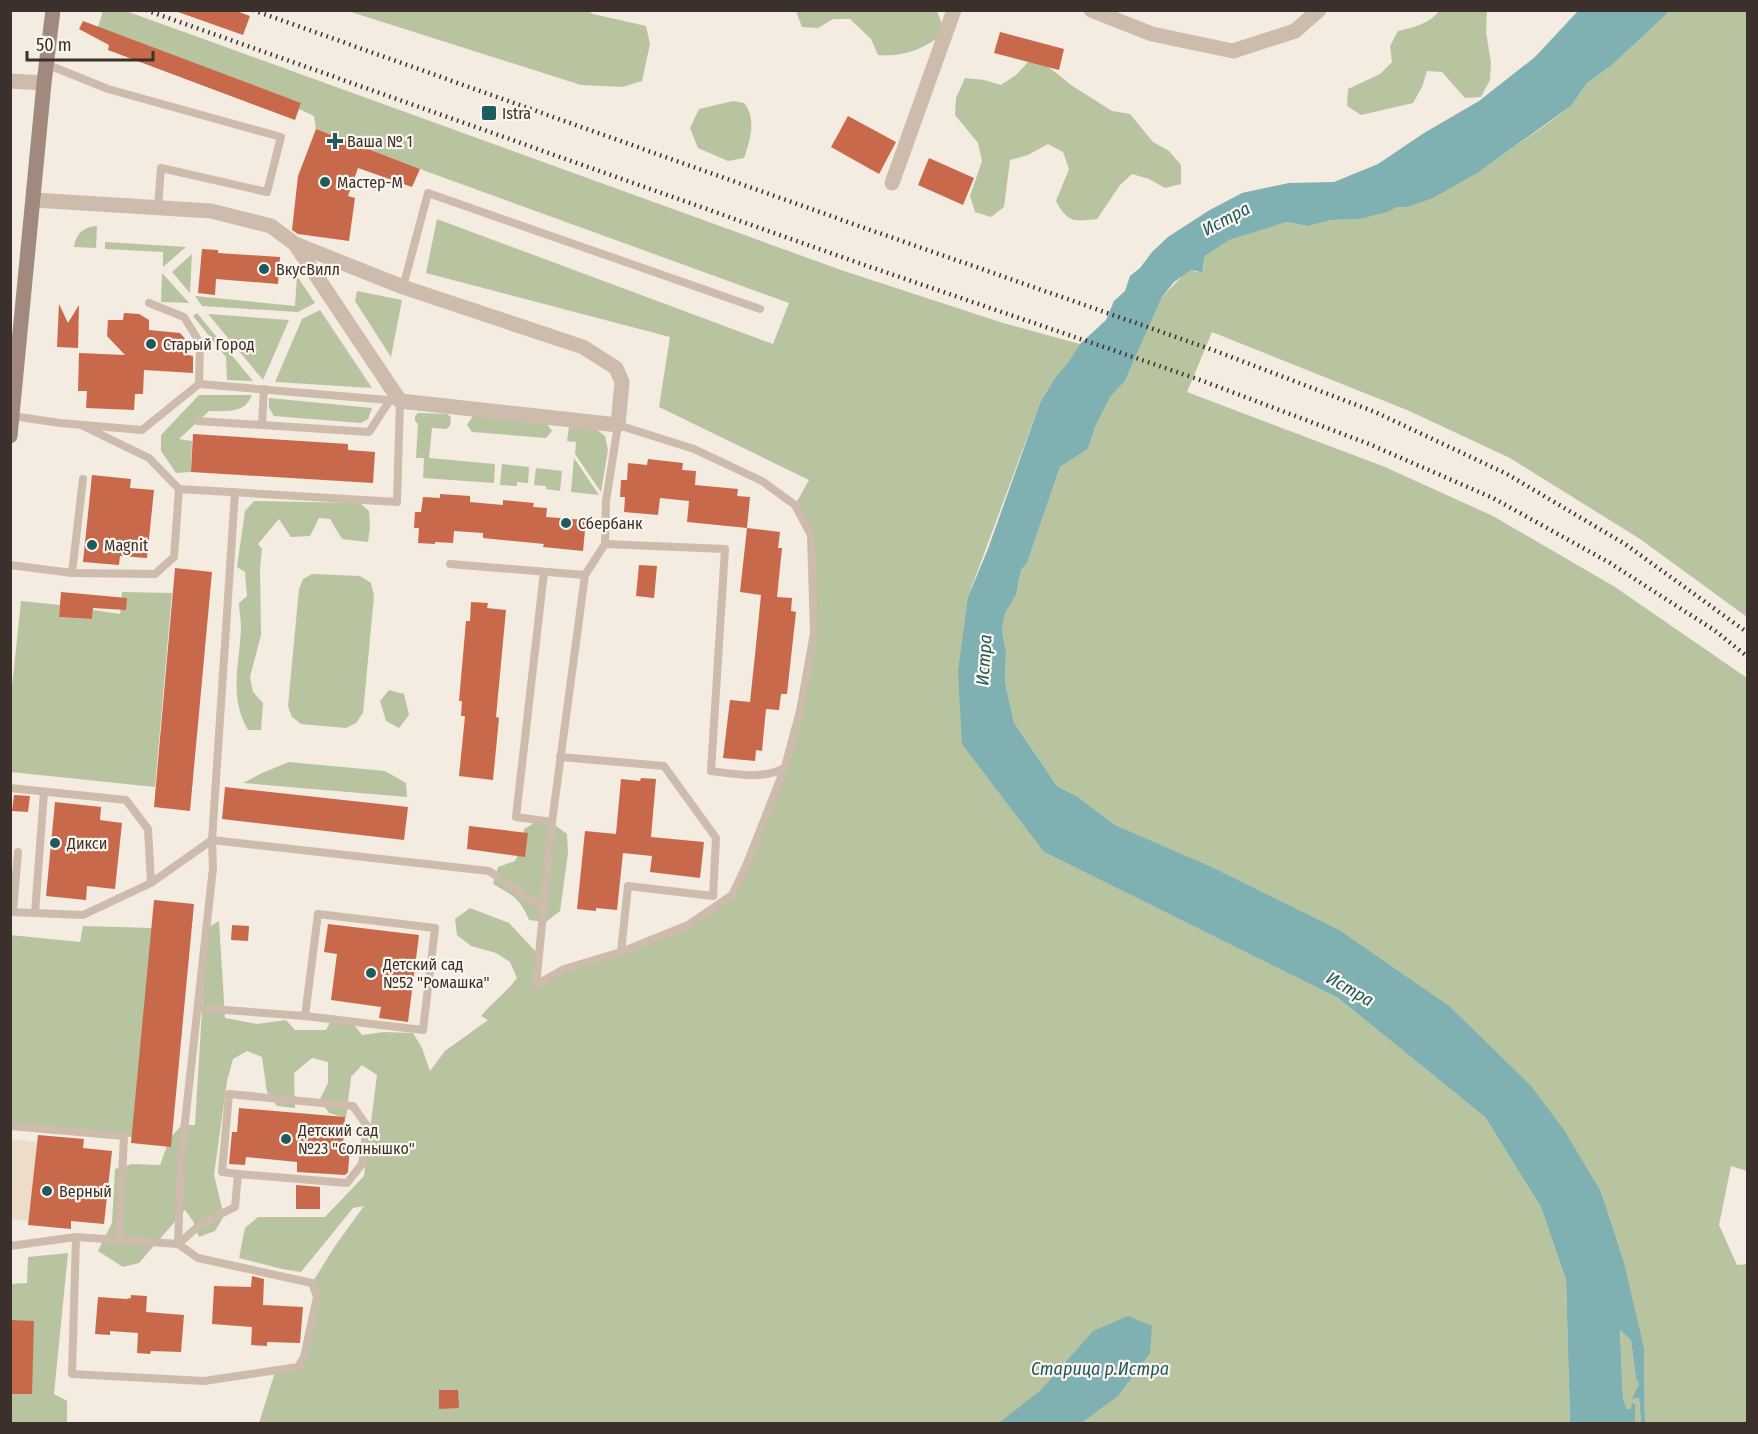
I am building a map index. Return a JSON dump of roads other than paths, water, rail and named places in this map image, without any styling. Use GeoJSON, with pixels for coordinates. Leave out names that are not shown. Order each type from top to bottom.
{"type":"FeatureCollection","features":[{"type":"Feature","properties":{"kind":"main road"},"geometry":{"type":"LineString","coordinates":[[10,436],[53,10]]}},
{"type":"Feature","properties":{"kind":"street"},"geometry":{"type":"LineString","coordinates":[[892,183],[954,10]]}},
{"type":"Feature","properties":{"kind":"street"},"geometry":{"type":"LineString","coordinates":[[1090,10],[1152,33],[1233,51],[1295,31],[1319,10]]}},
{"type":"Feature","properties":{"kind":"street"},"geometry":{"type":"LineString","coordinates":[[10,81],[44,83]]}},
{"type":"Feature","properties":{"kind":"street"},"geometry":{"type":"LineString","coordinates":[[34,200],[211,211],[271,226],[295,244],[403,287],[583,347],[616,368],[622,382],[618,425],[395,400],[295,244]]}},
{"type":"Feature","properties":{"kind":"lane"},"geometry":{"type":"LineString","coordinates":[[46,64],[108,89],[280,137],[267,192],[161,168],[158,207]]}},
{"type":"Feature","properties":{"kind":"lane"},"geometry":{"type":"LineString","coordinates":[[403,287],[428,193],[760,309]]}},
{"type":"Feature","properties":{"kind":"lane"},"geometry":{"type":"LineString","coordinates":[[149,303],[184,318],[200,343],[199,384]]}},
{"type":"Feature","properties":{"kind":"lane"},"geometry":{"type":"LineString","coordinates":[[12,416],[142,430],[199,384],[395,400]]}},
{"type":"Feature","properties":{"kind":"lane"},"geometry":{"type":"LineString","coordinates":[[262,425],[264,389]]}},
{"type":"Feature","properties":{"kind":"lane"},"geometry":{"type":"LineString","coordinates":[[81,425],[149,458],[179,489],[397,502],[395,400]]}},
{"type":"Feature","properties":{"kind":"lane"},"geometry":{"type":"LineString","coordinates":[[198,421],[369,432],[395,400]]}},
{"type":"Feature","properties":{"kind":"lane"},"geometry":{"type":"LineString","coordinates":[[618,425],[694,449],[762,481],[795,505],[811,536],[814,633],[800,711],[785,767],[746,866],[732,895],[688,925],[621,952],[564,969],[536,986],[552,822],[585,575],[605,544],[606,501],[618,425]]}},
{"type":"Feature","properties":{"kind":"lane"},"geometry":{"type":"LineString","coordinates":[[72,573],[83,479]]}},
{"type":"Feature","properties":{"kind":"lane"},"geometry":{"type":"LineString","coordinates":[[10,565],[72,573],[155,574],[174,556],[179,489]]}},
{"type":"Feature","properties":{"kind":"lane"},"geometry":{"type":"LineString","coordinates":[[178,1244],[181,1158],[213,868],[212,840],[235,492]]}},
{"type":"Feature","properties":{"kind":"lane"},"geometry":{"type":"LineString","coordinates":[[605,544],[724,549],[711,771],[744,775],[772,774],[785,767]]}},
{"type":"Feature","properties":{"kind":"lane"},"geometry":{"type":"LineString","coordinates":[[450,564],[585,575]]}},
{"type":"Feature","properties":{"kind":"lane"},"geometry":{"type":"LineString","coordinates":[[544,572],[516,817],[552,822]]}},
{"type":"Feature","properties":{"kind":"lane"},"geometry":{"type":"LineString","coordinates":[[560,757],[664,766],[716,838],[713,896]]}},
{"type":"Feature","properties":{"kind":"lane"},"geometry":{"type":"LineString","coordinates":[[10,788],[126,800],[148,829],[151,883]]}},
{"type":"Feature","properties":{"kind":"lane"},"geometry":{"type":"LineString","coordinates":[[35,913],[44,792]]}},
{"type":"Feature","properties":{"kind":"lane"},"geometry":{"type":"LineString","coordinates":[[18,852],[12,912],[83,915],[151,883],[212,840],[489,871],[544,909]]}},
{"type":"Feature","properties":{"kind":"lane"},"geometry":{"type":"LineString","coordinates":[[621,952],[628,886],[713,896],[732,895]]}},
{"type":"Feature","properties":{"kind":"lane"},"geometry":{"type":"LineString","coordinates":[[198,1008],[305,1016],[423,1030],[435,928],[318,914],[305,1016]]}},
{"type":"Feature","properties":{"kind":"lane"},"geometry":{"type":"LineString","coordinates":[[229,1094],[353,1107],[367,1126],[362,1164],[347,1183],[238,1174],[222,1172],[229,1094]]}},
{"type":"Feature","properties":{"kind":"lane"},"geometry":{"type":"LineString","coordinates":[[10,1126],[124,1136],[119,1239]]}},
{"type":"Feature","properties":{"kind":"lane"},"geometry":{"type":"LineString","coordinates":[[178,1244],[201,1224],[235,1207],[238,1174]]}},
{"type":"Feature","properties":{"kind":"lane"},"geometry":{"type":"LineString","coordinates":[[10,1246],[76,1237],[178,1244],[198,1258],[312,1283],[316,1297],[304,1357],[298,1367],[204,1381],[72,1374],[76,1237]]}},
{"type":"Feature","properties":{"kind":"water","name":"Истра"},"geometry":{"type":"Polygon","coordinates":[[[1578,11],[1670,11],[1612,65],[1587,83],[1571,106],[1477,173],[1433,198],[1360,219],[1332,220],[1308,226],[1287,222],[1229,240],[1205,256],[1202,272],[1191,270],[1174,282],[1162,297],[1125,381],[1111,396],[1095,427],[1088,449],[1060,467],[1027,563],[1021,570],[1016,595],[1005,613],[1002,630],[1006,651],[1005,682],[1014,723],[1057,786],[1078,797],[1115,825],[1209,866],[1339,930],[1449,1006],[1531,1086],[1564,1130],[1601,1192],[1624,1263],[1644,1348],[1645,1424],[1641,1423],[1639,1398],[1632,1399],[1639,1384],[1636,1379],[1631,1340],[1620,1330],[1623,1399],[1627,1409],[1631,1409],[1632,1403],[1635,1404],[1635,1423],[1570,1423],[1566,1280],[1541,1207],[1485,1117],[1338,998],[1044,852],[962,744],[958,672],[968,597],[988,549],[1040,403],[1054,379],[1080,344],[1106,320],[1114,301],[1125,291],[1130,276],[1140,268],[1152,252],[1168,237],[1208,211],[1242,193],[1289,183],[1334,182],[1378,164],[1424,133],[1479,101],[1535,57],[1578,11]]]}},
{"type":"Feature","properties":{"kind":"water","name":"Старица р.Истра"},"geometry":{"type":"Polygon","coordinates":[[[1128,1316],[1152,1326],[1150,1353],[1118,1396],[1081,1423],[999,1423],[1041,1390],[1093,1331],[1128,1316]]]}},
{"type":"Feature","properties":{"kind":"railway"},"geometry":{"type":"LineString","coordinates":[[146,10],[853,261],[1203,381],[1369,444],[1493,498],[1610,563],[1714,630],[1748,657]]}},
{"type":"Feature","properties":{"kind":"railway"},"geometry":{"type":"LineString","coordinates":[[253,10],[1213,350],[1375,412],[1507,474],[1625,544],[1748,633]]}},
{"type":"Feature","properties":{"kind":"place","name":"Istra"},"geometry":{"type":"Point","coordinates":[489,113]}},
{"type":"Feature","properties":{"kind":"place","name":"Ваша № 1"},"geometry":{"type":"Point","coordinates":[335,141]}},
{"type":"Feature","properties":{"kind":"place","name":"Мастер-М"},"geometry":{"type":"Point","coordinates":[325,182]}},
{"type":"Feature","properties":{"kind":"place","name":"ВкусВилл"},"geometry":{"type":"Point","coordinates":[264,269]}},
{"type":"Feature","properties":{"kind":"place","name":"Старый Город"},"geometry":{"type":"Point","coordinates":[151,344]}},
{"type":"Feature","properties":{"kind":"place","name":"Сбербанк"},"geometry":{"type":"Point","coordinates":[566,523]}},
{"type":"Feature","properties":{"kind":"place","name":"Magnit"},"geometry":{"type":"Point","coordinates":[92,545]}},
{"type":"Feature","properties":{"kind":"place","name":"Дикси"},"geometry":{"type":"Point","coordinates":[55,843]}},
{"type":"Feature","properties":{"kind":"place","name":"Детский сад №52 \"Ромашка\""},"geometry":{"type":"Point","coordinates":[371,973]}},
{"type":"Feature","properties":{"kind":"place","name":"Детский сад №23 \"Солнышко\""},"geometry":{"type":"Point","coordinates":[286,1139]}},
{"type":"Feature","properties":{"kind":"place","name":"Верный"},"geometry":{"type":"Point","coordinates":[47,1191]}}]}
